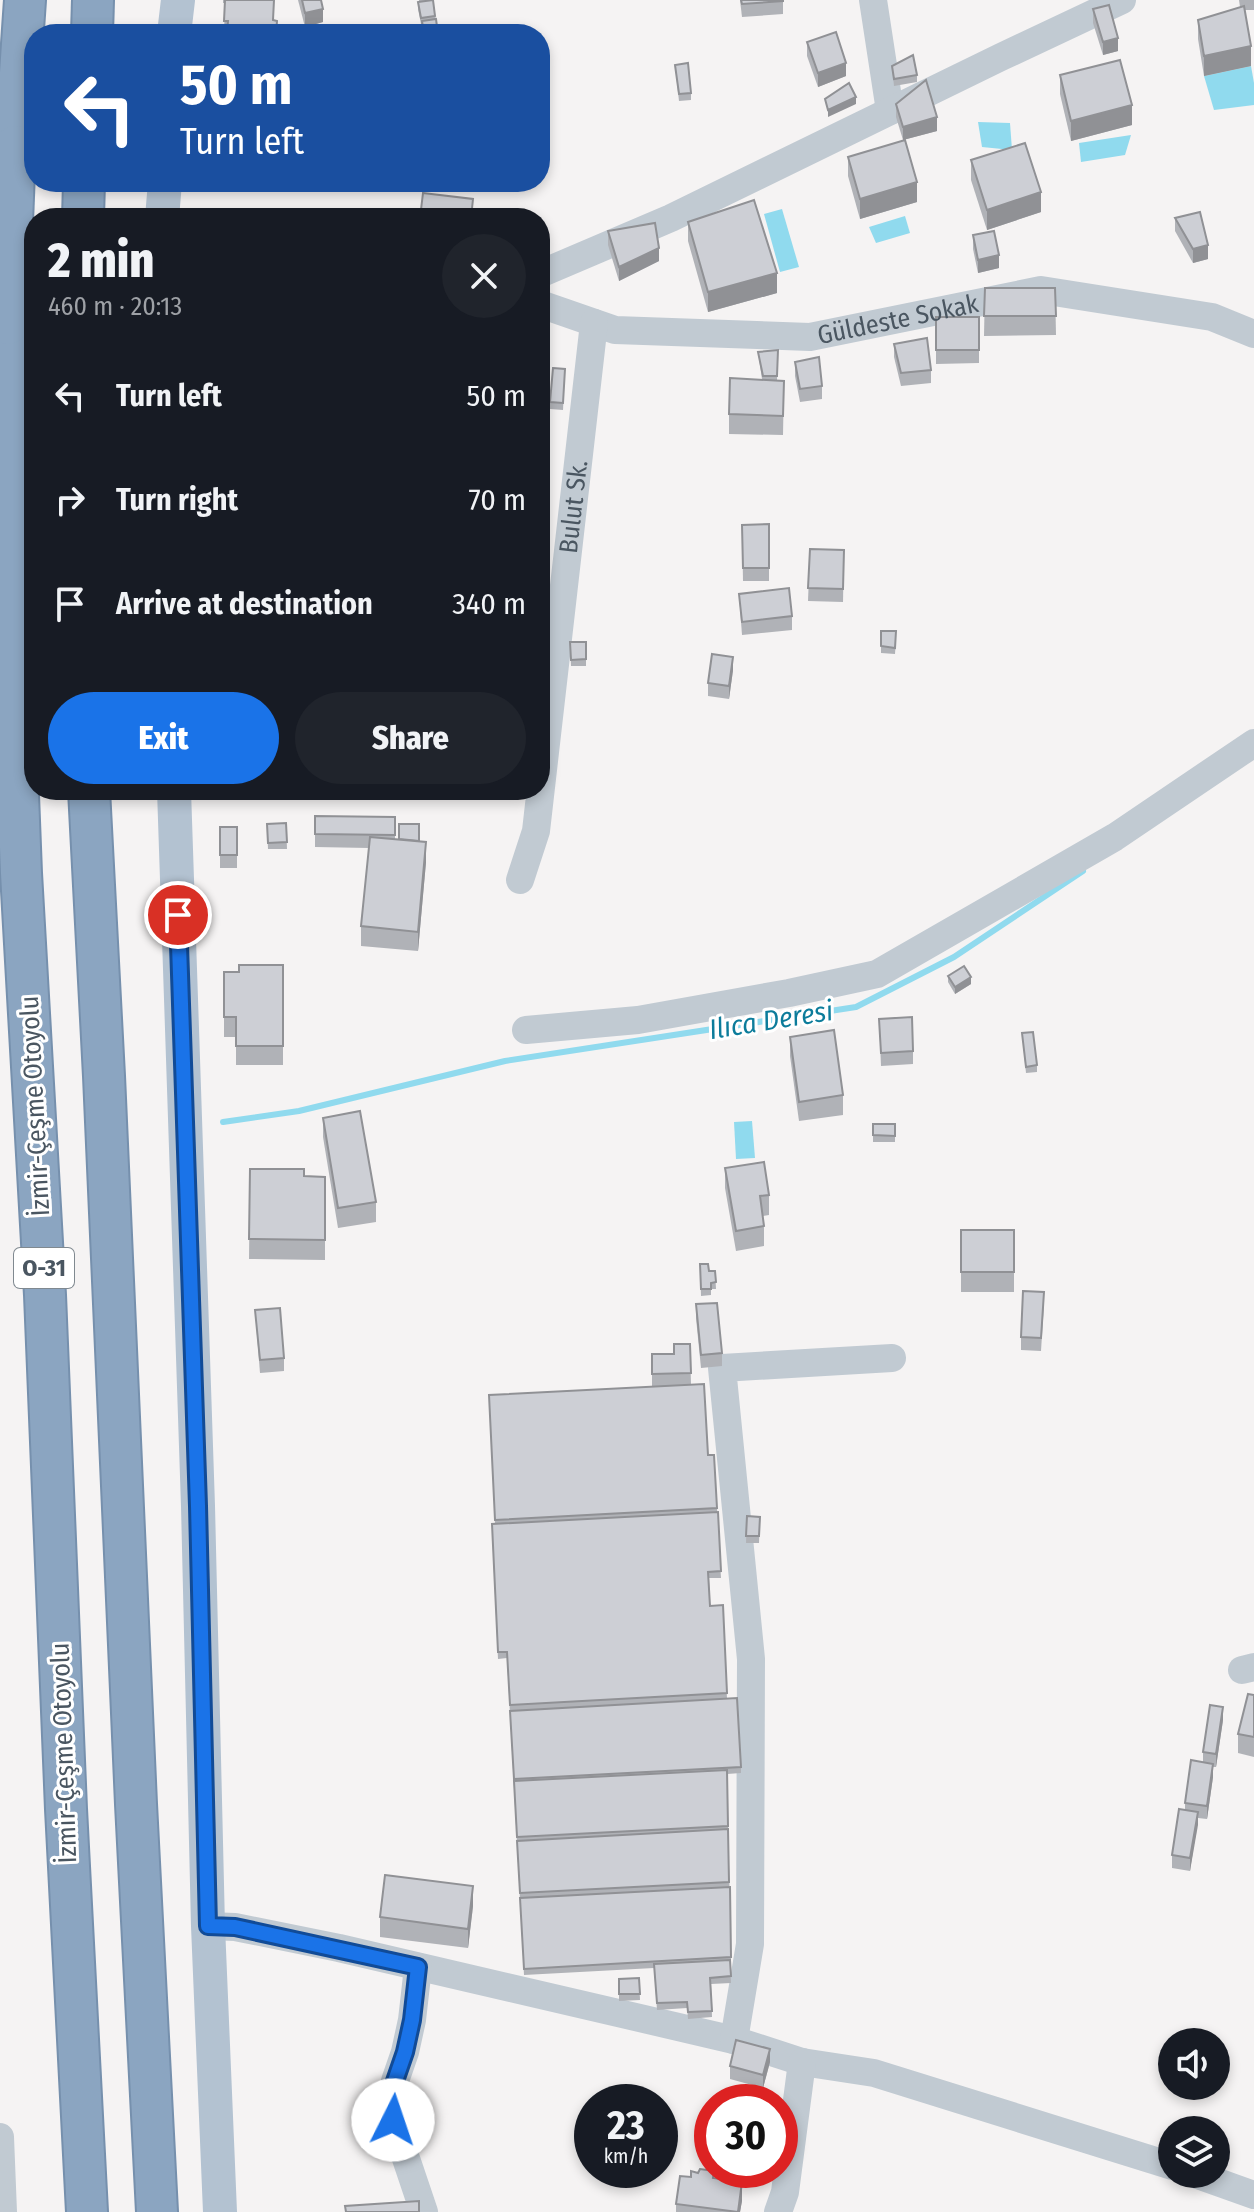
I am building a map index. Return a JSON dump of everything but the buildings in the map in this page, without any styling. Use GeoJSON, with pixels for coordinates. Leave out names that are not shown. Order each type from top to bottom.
{"type":"FeatureCollection","features":[{"type":"Feature","properties":{"kind":"highway","name":"İzmir-Çeşme Otoyolu"},"geometry":{"type":"LineString","coordinates":[[25,0],[8,324],[7,508],[21,873],[45,1295],[66,1809],[87,2212]]}},
{"type":"Feature","properties":{"kind":"highway"},"geometry":{"type":"LineString","coordinates":[[92,24],[93,0]]}},
{"type":"Feature","properties":{"kind":"highway","name":"O-31"},"geometry":{"type":"LineString","coordinates":[[90,800],[157,2212]]}},
{"type":"Feature","properties":{"kind":"main road"},"geometry":{"type":"LineString","coordinates":[[175,24],[178,0]]}},
{"type":"Feature","properties":{"kind":"main road"},"geometry":{"type":"LineString","coordinates":[[174,800],[198,1506],[208,1926],[220,2212]]}},
{"type":"Feature","properties":{"kind":"street"},"geometry":{"type":"LineString","coordinates":[[873,0],[890,111]]}},
{"type":"Feature","properties":{"kind":"street"},"geometry":{"type":"LineString","coordinates":[[550,270],[671,218],[1122,0]]}},
{"type":"Feature","properties":{"kind":"street"},"geometry":{"type":"LineString","coordinates":[[0,234],[24,235]]}},
{"type":"Feature","properties":{"kind":"street","name":"Güldeste Sokak"},"geometry":{"type":"LineString","coordinates":[[550,308],[615,330],[810,337],[1041,290],[1212,317],[1254,334]]}},
{"type":"Feature","properties":{"kind":"street","name":"Bulut Sk."},"geometry":{"type":"LineString","coordinates":[[550,708],[594,323]]}},
{"type":"Feature","properties":{"kind":"street"},"geometry":{"type":"LineString","coordinates":[[526,1030],[638,1020],[877,974],[1115,837],[1254,743]]}},
{"type":"Feature","properties":{"kind":"street","name":"Bulut Sk."},"geometry":{"type":"LineString","coordinates":[[520,880],[536,831],[540,800]]}},
{"type":"Feature","properties":{"kind":"street"},"geometry":{"type":"LineString","coordinates":[[734,2040],[750,1944],[751,1659],[722,1368],[892,1358]]}},
{"type":"Feature","properties":{"kind":"street"},"geometry":{"type":"LineString","coordinates":[[208,1926],[235,1927],[418,1967],[734,2040],[802,2062],[874,2073],[1158,2162]]}},
{"type":"Feature","properties":{"kind":"street"},"geometry":{"type":"LineString","coordinates":[[418,1967],[412,2020],[395,2081],[393,2120],[424,2212]]}},
{"type":"Feature","properties":{"kind":"street"},"geometry":{"type":"LineString","coordinates":[[778,2212],[785,2192],[802,2062]]}},
{"type":"Feature","properties":{"kind":"street"},"geometry":{"type":"LineString","coordinates":[[0,2137],[3,2212]]}},
{"type":"Feature","properties":{"kind":"street"},"geometry":{"type":"LineString","coordinates":[[1230,2186],[1254,2195]]}},
{"type":"Feature","properties":{"kind":"water"},"geometry":{"type":"Polygon","coordinates":[[[1251,66],[1254,105],[1214,110],[1204,76],[1251,66]]]}},
{"type":"Feature","properties":{"kind":"water"},"geometry":{"type":"Polygon","coordinates":[[[978,122],[1010,123],[1012,150],[982,147],[978,122]]]}},
{"type":"Feature","properties":{"kind":"water"},"geometry":{"type":"Polygon","coordinates":[[[1131,135],[1125,155],[1081,162],[1079,143],[1131,135]]]}},
{"type":"Feature","properties":{"kind":"water"},"geometry":{"type":"Polygon","coordinates":[[[782,209],[799,267],[780,272],[764,214],[782,209]]]}},
{"type":"Feature","properties":{"kind":"water"},"geometry":{"type":"Polygon","coordinates":[[[905,216],[910,233],[876,243],[869,227],[905,216]]]}},
{"type":"Feature","properties":{"kind":"water"},"geometry":{"type":"Polygon","coordinates":[[[752,1121],[755,1158],[736,1159],[734,1122],[752,1121]]]}},
{"type":"Feature","properties":{"kind":"waterway","name":"Ilıca Deresi"},"geometry":{"type":"LineString","coordinates":[[223,1122],[299,1111],[505,1061],[856,1007],[954,957],[1083,871]]}},
{"type":"Feature","properties":{"kind":"route"},"geometry":{"type":"LineString","coordinates":[[178,915],[198,1506],[208,1926],[235,1927],[418,1967],[412,2020],[395,2081],[393,2120]]}}]}
